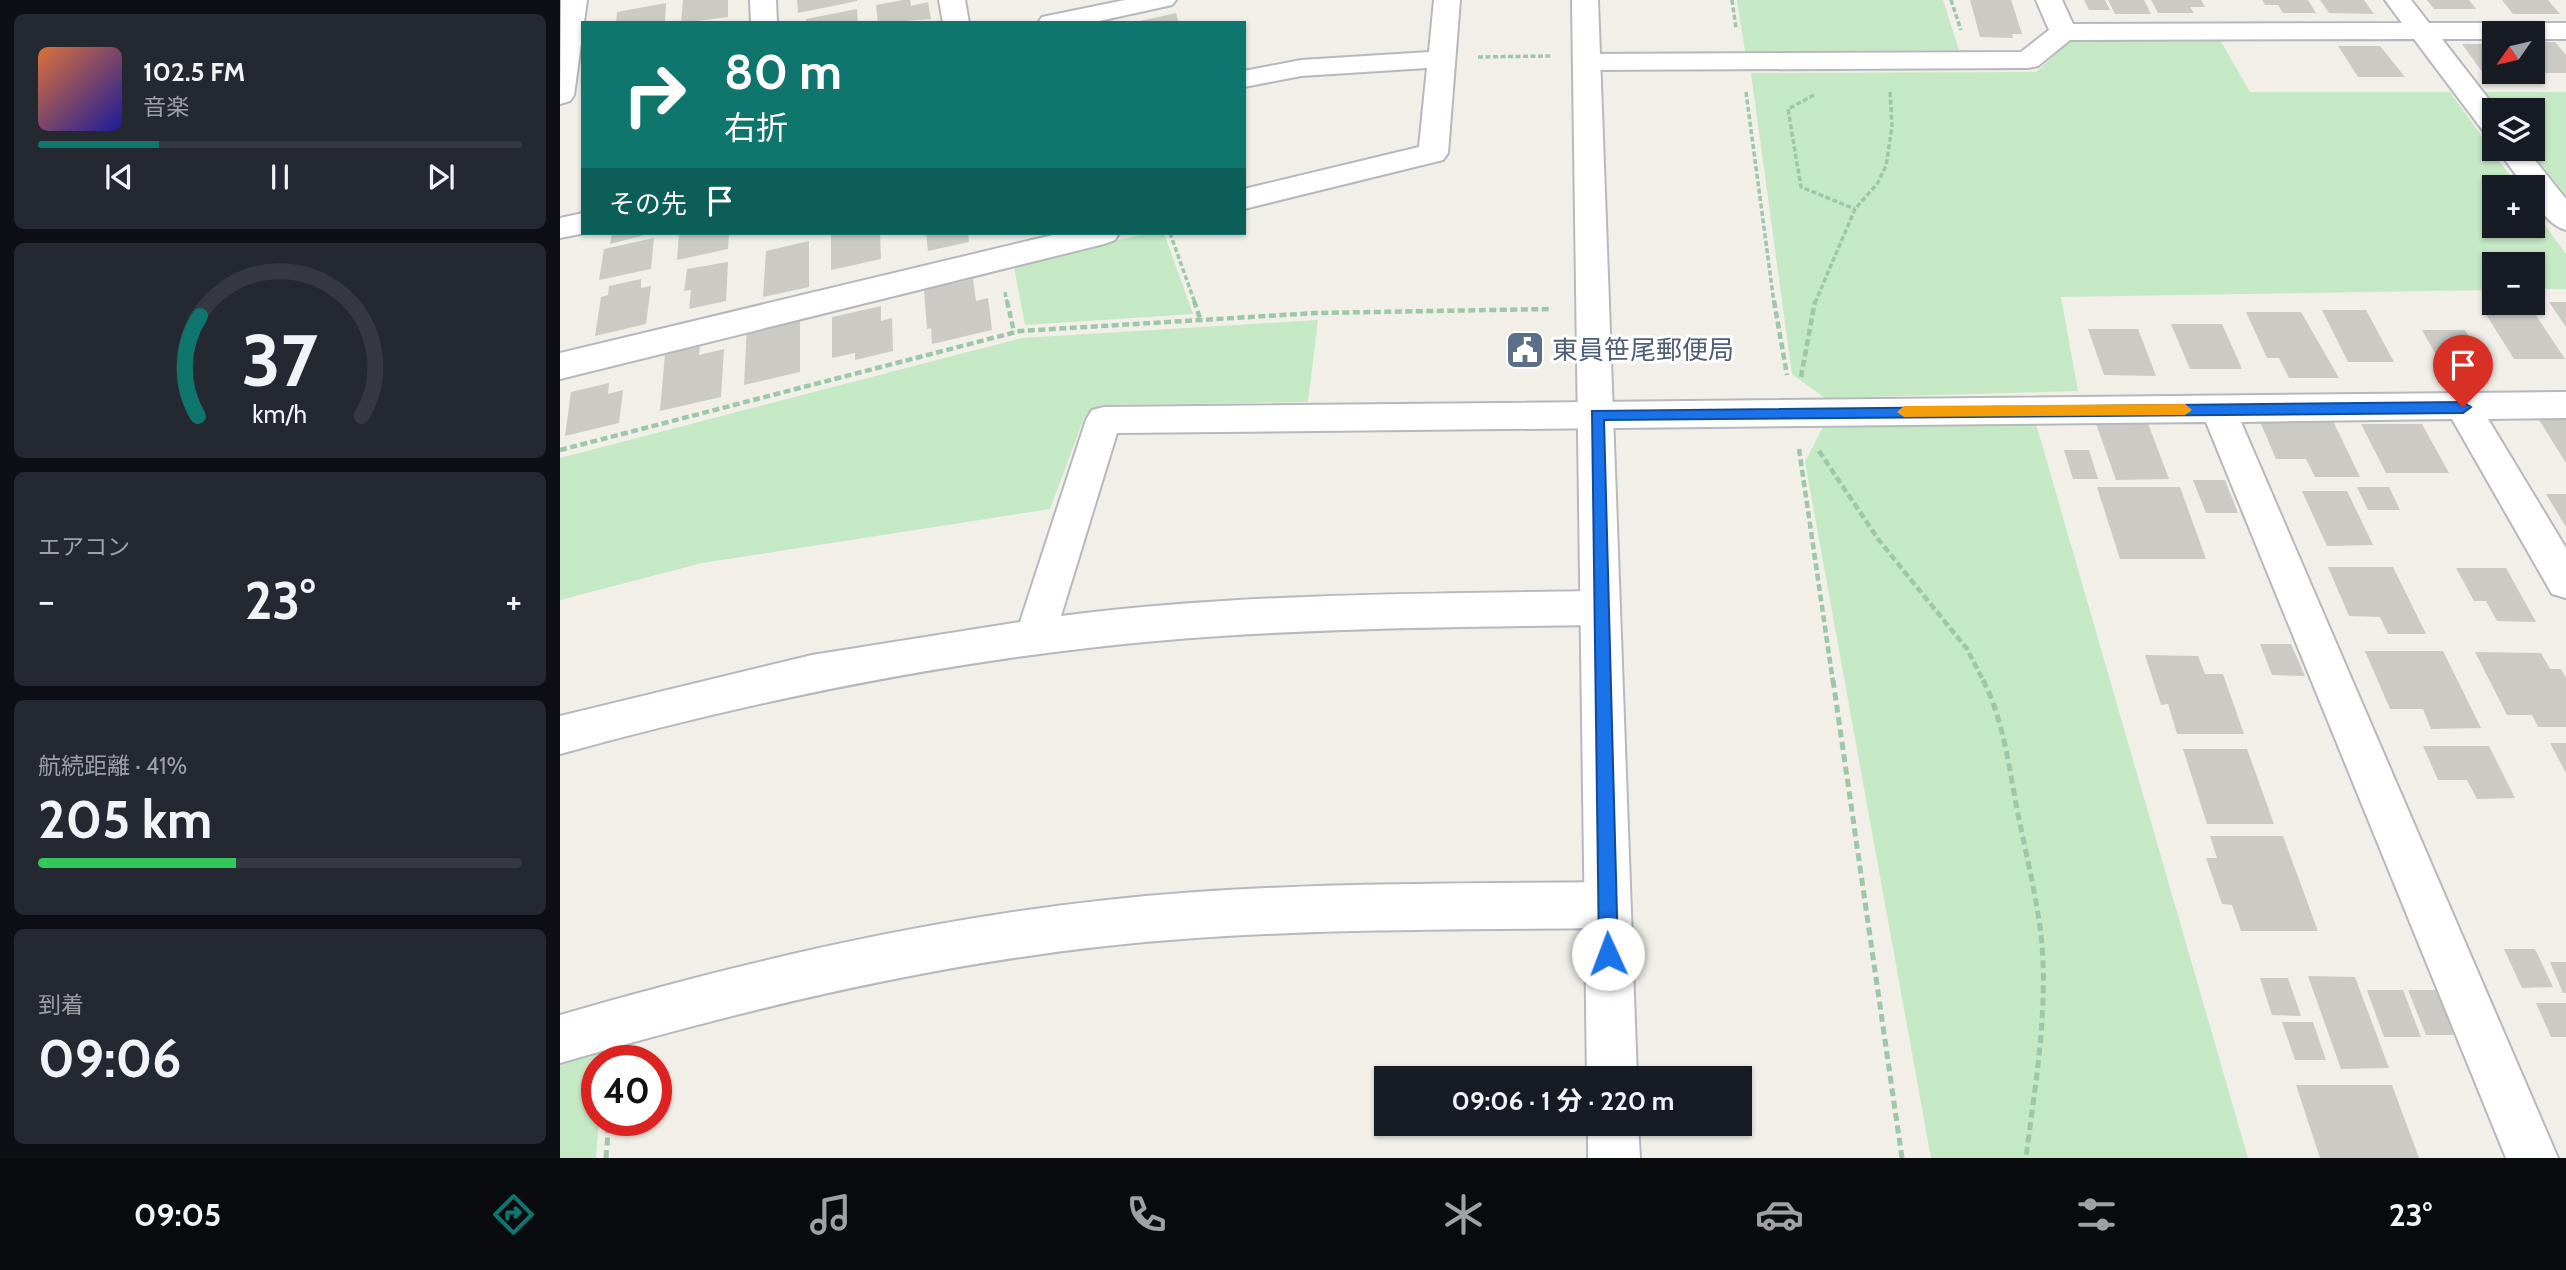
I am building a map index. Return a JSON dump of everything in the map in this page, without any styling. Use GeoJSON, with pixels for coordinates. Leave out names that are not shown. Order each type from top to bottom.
{"type":"FeatureCollection","features":[{"type":"Feature","properties":{"kind":"street"},"geometry":{"type":"LineString","coordinates":[[560,95],[574,0]]}},
{"type":"Feature","properties":{"kind":"street"},"geometry":{"type":"LineString","coordinates":[[763,0],[764,21]]}},
{"type":"Feature","properties":{"kind":"street"},"geometry":{"type":"LineString","coordinates":[[952,0],[956,21]]}},
{"type":"Feature","properties":{"kind":"street"},"geometry":{"type":"LineString","coordinates":[[1061,21],[1163,0]]}},
{"type":"Feature","properties":{"kind":"street"},"geometry":{"type":"LineString","coordinates":[[1246,199],[1433,153],[1447,0]]}},
{"type":"Feature","properties":{"kind":"street"},"geometry":{"type":"LineString","coordinates":[[1585,0],[1571,59],[1597,415],[1599,608],[1612,1066]]}},
{"type":"Feature","properties":{"kind":"street"},"geometry":{"type":"LineString","coordinates":[[2049,0],[2063,32]]}},
{"type":"Feature","properties":{"kind":"street"},"geometry":{"type":"LineString","coordinates":[[2398,0],[2482,110]]}},
{"type":"Feature","properties":{"kind":"street"},"geometry":{"type":"LineString","coordinates":[[1571,59],[2028,60],[2063,32],[2235,20],[2422,32],[2566,31]]}},
{"type":"Feature","properties":{"kind":"street"},"geometry":{"type":"LineString","coordinates":[[1246,79],[1301,68],[1442,58]]}},
{"type":"Feature","properties":{"kind":"street"},"geometry":{"type":"LineString","coordinates":[[2520,161],[2566,220]]}},
{"type":"Feature","properties":{"kind":"street"},"geometry":{"type":"LineString","coordinates":[[560,228],[581,223]]}},
{"type":"Feature","properties":{"kind":"street"},"geometry":{"type":"LineString","coordinates":[[560,366],[995,246],[1087,235]]}},
{"type":"Feature","properties":{"kind":"street"},"geometry":{"type":"LineString","coordinates":[[1035,637],[1104,420],[2566,405]]}},
{"type":"Feature","properties":{"kind":"street"},"geometry":{"type":"LineString","coordinates":[[2463,407],[2566,582]]}},
{"type":"Feature","properties":{"kind":"street"},"geometry":{"type":"LineString","coordinates":[[2218,409],[2532,1158]]}},
{"type":"Feature","properties":{"kind":"street"},"geometry":{"type":"LineString","coordinates":[[560,735],[789,679],[1035,637],[1134,626],[1329,612],[1599,608]]}},
{"type":"Feature","properties":{"kind":"street"},"geometry":{"type":"LineString","coordinates":[[560,1039],[617,1022],[923,950],[1107,923],[1301,909],[1607,905]]}},
{"type":"Feature","properties":{"kind":"street"},"geometry":{"type":"LineString","coordinates":[[1613,1136],[1614,1158]]}},
{"type":"Feature","properties":{"kind":"path"},"geometry":{"type":"LineString","coordinates":[[1732,0],[1769,274],[1794,413],[1902,1158]]}},
{"type":"Feature","properties":{"kind":"path"},"geometry":{"type":"LineString","coordinates":[[1442,58],[1571,59]]}},
{"type":"Feature","properties":{"kind":"path"},"geometry":{"type":"LineString","coordinates":[[1818,61],[1824,90],[1788,108],[1801,187],[1855,209]]}},
{"type":"Feature","properties":{"kind":"path"},"geometry":{"type":"LineString","coordinates":[[1888,61],[1892,126],[1886,166],[1877,184],[1855,209],[1816,296],[1794,413],[1863,518],[1967,649],[1991,696],[2016,797],[2041,935],[2043,997],[2040,1045],[2026,1158]]}},
{"type":"Feature","properties":{"kind":"path"},"geometry":{"type":"LineString","coordinates":[[1171,235],[1201,321]]}},
{"type":"Feature","properties":{"kind":"path"},"geometry":{"type":"LineString","coordinates":[[560,450],[1020,331],[1316,313],[1554,309]]}},
{"type":"Feature","properties":{"kind":"path"},"geometry":{"type":"LineString","coordinates":[[606,1158],[608,1136]]}},
{"type":"Feature","properties":{"kind":"green space"},"geometry":{"type":"Polygon","coordinates":[[[1737,0],[1943,0],[1959,50],[1745,51],[1737,0]]]}},
{"type":"Feature","properties":{"kind":"green space"},"geometry":{"type":"Polygon","coordinates":[[[2220,40],[2250,92],[2450,92],[2482,137],[2482,161],[2499,161],[2509,175],[2482,175],[2482,238],[2545,238],[2545,225],[2566,254],[2566,289],[2545,289],[2545,252],[2482,252],[2482,290],[2061,297],[2078,391],[1825,398],[1792,374],[1751,73],[2036,72],[2070,41],[2220,40]]]}},
{"type":"Feature","properties":{"kind":"green space"},"geometry":{"type":"Polygon","coordinates":[[[2483,92],[2566,92],[2566,195],[2539,161],[2545,161],[2545,98],[2488,98],[2483,92]]]}},
{"type":"Feature","properties":{"kind":"green space"},"geometry":{"type":"Polygon","coordinates":[[[1139,235],[1165,235],[1193,314],[1025,325],[1014,267],[1139,235]]]}},
{"type":"Feature","properties":{"kind":"green space"},"geometry":{"type":"Polygon","coordinates":[[[1318,320],[1308,402],[1102,405],[1084,418],[1050,509],[702,563],[560,600],[560,458],[1022,338],[1318,320]]]}},
{"type":"Feature","properties":{"kind":"green space"},"geometry":{"type":"Polygon","coordinates":[[[2036,424],[2248,1158],[1931,1158],[1805,462],[1824,425],[2036,424]]]}},
{"type":"Feature","properties":{"kind":"green space"},"geometry":{"type":"Polygon","coordinates":[[[581,1058],[581,1136],[598,1136],[596,1158],[560,1158],[560,1065],[581,1058]]]}},
{"type":"Feature","properties":{"kind":"building"},"geometry":{"type":"Polygon","coordinates":[[[683,0],[728,0],[728,17],[681,21],[683,0]]]}},
{"type":"Feature","properties":{"kind":"building"},"geometry":{"type":"Polygon","coordinates":[[[797,0],[857,0],[857,1],[798,13],[797,0]]]}},
{"type":"Feature","properties":{"kind":"building"},"geometry":{"type":"Polygon","coordinates":[[[903,0],[910,0],[911,6],[928,2],[931,19],[878,21],[876,5],[903,0]]]}},
{"type":"Feature","properties":{"kind":"building"},"geometry":{"type":"Polygon","coordinates":[[[1970,0],[2011,0],[2022,34],[2012,34],[2013,38],[1980,37],[1970,0]]]}},
{"type":"Feature","properties":{"kind":"building"},"geometry":{"type":"Polygon","coordinates":[[[2084,0],[2105,0],[2110,10],[2089,10],[2084,0]]]}},
{"type":"Feature","properties":{"kind":"building"},"geometry":{"type":"Polygon","coordinates":[[[2108,0],[2144,0],[2151,14],[2115,14],[2108,0]]]}},
{"type":"Feature","properties":{"kind":"building"},"geometry":{"type":"Polygon","coordinates":[[[2151,0],[2201,0],[2205,7],[2190,7],[2194,13],[2158,13],[2151,0]]]}},
{"type":"Feature","properties":{"kind":"building"},"geometry":{"type":"Polygon","coordinates":[[[2262,0],[2308,0],[2316,13],[2283,13],[2278,5],[2265,5],[2262,0]]]}},
{"type":"Feature","properties":{"kind":"building"},"geometry":{"type":"Polygon","coordinates":[[[2320,0],[2364,0],[2374,14],[2329,13],[2320,0]]]}},
{"type":"Feature","properties":{"kind":"building"},"geometry":{"type":"Polygon","coordinates":[[[2427,0],[2469,0],[2476,9],[2434,9],[2427,0]]]}},
{"type":"Feature","properties":{"kind":"building"},"geometry":{"type":"Polygon","coordinates":[[[2502,0],[2548,0],[2560,14],[2513,14],[2502,0]]]}},
{"type":"Feature","properties":{"kind":"building"},"geometry":{"type":"Polygon","coordinates":[[[666,3],[665,21],[616,21],[617,12],[666,3]]]}},
{"type":"Feature","properties":{"kind":"building"},"geometry":{"type":"Polygon","coordinates":[[[857,9],[858,21],[806,19],[857,9]]]}},
{"type":"Feature","properties":{"kind":"building"},"geometry":{"type":"Polygon","coordinates":[[[1176,13],[1178,21],[1140,21],[1176,13]]]}},
{"type":"Feature","properties":{"kind":"building"},"geometry":{"type":"Polygon","coordinates":[[[2545,42],[2555,42],[2566,55],[2566,73],[2545,73],[2545,42]]]}},
{"type":"Feature","properties":{"kind":"building"},"geometry":{"type":"Polygon","coordinates":[[[2462,44],[2482,44],[2482,72],[2462,44]]]}},
{"type":"Feature","properties":{"kind":"building"},"geometry":{"type":"Polygon","coordinates":[[[2338,46],[2380,46],[2405,77],[2358,77],[2338,46]]]}},
{"type":"Feature","properties":{"kind":"building"},"geometry":{"type":"Polygon","coordinates":[[[612,235],[644,235],[610,244],[612,235]]]}},
{"type":"Feature","properties":{"kind":"building"},"geometry":{"type":"Polygon","coordinates":[[[679,235],[729,235],[728,249],[677,260],[679,235]]]}},
{"type":"Feature","properties":{"kind":"building"},"geometry":{"type":"Polygon","coordinates":[[[831,235],[880,235],[881,259],[831,270],[831,235]]]}},
{"type":"Feature","properties":{"kind":"building"},"geometry":{"type":"Polygon","coordinates":[[[926,235],[968,235],[969,242],[928,251],[926,235]]]}},
{"type":"Feature","properties":{"kind":"building"},"geometry":{"type":"Polygon","coordinates":[[[654,238],[651,269],[599,280],[604,249],[654,238]]]}},
{"type":"Feature","properties":{"kind":"building"},"geometry":{"type":"Polygon","coordinates":[[[809,241],[809,287],[763,297],[766,251],[809,241]]]}},
{"type":"Feature","properties":{"kind":"building"},"geometry":{"type":"Polygon","coordinates":[[[728,262],[726,301],[689,309],[691,290],[684,291],[687,269],[728,262]]]}},
{"type":"Feature","properties":{"kind":"building"},"geometry":{"type":"Polygon","coordinates":[[[641,279],[641,288],[651,286],[646,324],[595,336],[601,297],[608,295],[609,286],[641,279]]]}},
{"type":"Feature","properties":{"kind":"building"},"geometry":{"type":"Polygon","coordinates":[[[973,279],[976,301],[988,298],[992,330],[932,344],[931,328],[927,329],[924,290],[973,279]]]}},
{"type":"Feature","properties":{"kind":"building"},"geometry":{"type":"Polygon","coordinates":[[[2549,302],[2566,302],[2566,327],[2549,302]]]}},
{"type":"Feature","properties":{"kind":"building"},"geometry":{"type":"Polygon","coordinates":[[[881,306],[881,321],[892,318],[893,351],[855,360],[855,353],[832,358],[832,317],[881,306]]]}},
{"type":"Feature","properties":{"kind":"building"},"geometry":{"type":"Polygon","coordinates":[[[2322,310],[2366,310],[2394,362],[2348,362],[2322,310]]]}},
{"type":"Feature","properties":{"kind":"building"},"geometry":{"type":"Polygon","coordinates":[[[2246,312],[2301,312],[2339,378],[2289,378],[2279,358],[2267,358],[2246,312]]]}},
{"type":"Feature","properties":{"kind":"building"},"geometry":{"type":"Polygon","coordinates":[[[800,313],[800,372],[744,385],[747,325],[800,313]]]}},
{"type":"Feature","properties":{"kind":"building"},"geometry":{"type":"Polygon","coordinates":[[[2486,315],[2536,315],[2565,359],[2514,359],[2486,315]]]}},
{"type":"Feature","properties":{"kind":"building"},"geometry":{"type":"Polygon","coordinates":[[[2171,324],[2222,324],[2242,369],[2190,369],[2171,324]]]}},
{"type":"Feature","properties":{"kind":"building"},"geometry":{"type":"Polygon","coordinates":[[[2088,329],[2138,329],[2156,376],[2104,375],[2088,329]]]}},
{"type":"Feature","properties":{"kind":"building"},"geometry":{"type":"Polygon","coordinates":[[[2422,330],[2465,330],[2490,371],[2445,371],[2422,330]]]}},
{"type":"Feature","properties":{"kind":"building"},"geometry":{"type":"Polygon","coordinates":[[[700,345],[699,355],[724,349],[721,397],[660,411],[665,353],[700,345]]]}},
{"type":"Feature","properties":{"kind":"building"},"geometry":{"type":"Polygon","coordinates":[[[609,383],[608,394],[623,390],[619,423],[565,436],[571,392],[609,383]]]}},
{"type":"Feature","properties":{"kind":"building"},"geometry":{"type":"Polygon","coordinates":[[[2094,418],[2146,418],[2169,479],[2116,480],[2094,418]]]}},
{"type":"Feature","properties":{"kind":"building"},"geometry":{"type":"Polygon","coordinates":[[[2259,419],[2332,419],[2360,477],[2315,477],[2306,459],[2276,459],[2259,419]]]}},
{"type":"Feature","properties":{"kind":"building"},"geometry":{"type":"Polygon","coordinates":[[[2539,420],[2566,420],[2566,463],[2539,420]]]}},
{"type":"Feature","properties":{"kind":"building"},"geometry":{"type":"Polygon","coordinates":[[[2361,424],[2422,424],[2449,473],[2386,473],[2361,424]]]}},
{"type":"Feature","properties":{"kind":"building"},"geometry":{"type":"Polygon","coordinates":[[[2064,450],[2089,450],[2098,479],[2073,479],[2064,450]]]}},
{"type":"Feature","properties":{"kind":"building"},"geometry":{"type":"Polygon","coordinates":[[[2193,480],[2225,480],[2238,513],[2206,513],[2193,480]]]}},
{"type":"Feature","properties":{"kind":"building"},"geometry":{"type":"Polygon","coordinates":[[[2097,487],[2180,487],[2206,559],[2120,559],[2097,487]]]}},
{"type":"Feature","properties":{"kind":"building"},"geometry":{"type":"Polygon","coordinates":[[[2357,487],[2389,487],[2400,510],[2368,510],[2357,487]]]}},
{"type":"Feature","properties":{"kind":"building"},"geometry":{"type":"Polygon","coordinates":[[[2302,491],[2347,491],[2373,545],[2327,546],[2302,491]]]}},
{"type":"Feature","properties":{"kind":"building"},"geometry":{"type":"Polygon","coordinates":[[[2546,494],[2566,494],[2566,527],[2546,494]]]}},
{"type":"Feature","properties":{"kind":"building"},"geometry":{"type":"Polygon","coordinates":[[[2328,567],[2393,567],[2426,634],[2388,634],[2380,617],[2349,616],[2328,567]]]}},
{"type":"Feature","properties":{"kind":"building"},"geometry":{"type":"Polygon","coordinates":[[[2456,568],[2506,568],[2536,622],[2497,621],[2486,601],[2474,601],[2456,568]]]}},
{"type":"Feature","properties":{"kind":"building"},"geometry":{"type":"Polygon","coordinates":[[[2260,644],[2291,644],[2305,676],[2272,675],[2260,644]]]}},
{"type":"Feature","properties":{"kind":"building"},"geometry":{"type":"Polygon","coordinates":[[[2365,651],[2443,651],[2481,728],[2431,729],[2423,709],[2390,709],[2365,651]]]}},
{"type":"Feature","properties":{"kind":"building"},"geometry":{"type":"Polygon","coordinates":[[[2475,652],[2541,653],[2550,669],[2561,669],[2566,678],[2566,727],[2538,727],[2532,715],[2507,715],[2475,652]]]}},
{"type":"Feature","properties":{"kind":"building"},"geometry":{"type":"Polygon","coordinates":[[[2145,655],[2198,656],[2205,674],[2223,674],[2244,734],[2177,734],[2168,704],[2161,705],[2145,655]]]}},
{"type":"Feature","properties":{"kind":"building"},"geometry":{"type":"Polygon","coordinates":[[[2550,743],[2566,743],[2566,773],[2550,743]]]}},
{"type":"Feature","properties":{"kind":"building"},"geometry":{"type":"Polygon","coordinates":[[[2423,746],[2489,746],[2515,798],[2477,799],[2467,780],[2438,780],[2423,746]]]}},
{"type":"Feature","properties":{"kind":"building"},"geometry":{"type":"Polygon","coordinates":[[[2183,749],[2247,749],[2274,824],[2207,824],[2183,749]]]}},
{"type":"Feature","properties":{"kind":"building"},"geometry":{"type":"Polygon","coordinates":[[[2210,836],[2283,836],[2318,931],[2241,931],[2232,905],[2222,904],[2206,858],[2217,858],[2210,836]]]}},
{"type":"Feature","properties":{"kind":"building"},"geometry":{"type":"Polygon","coordinates":[[[2504,949],[2535,949],[2553,987],[2522,988],[2504,949]]]}},
{"type":"Feature","properties":{"kind":"building"},"geometry":{"type":"Polygon","coordinates":[[[2550,962],[2566,962],[2566,993],[2563,993],[2550,962]]]}},
{"type":"Feature","properties":{"kind":"building"},"geometry":{"type":"Polygon","coordinates":[[[2308,976],[2355,977],[2389,1068],[2341,1069],[2308,976]]]}},
{"type":"Feature","properties":{"kind":"building"},"geometry":{"type":"Polygon","coordinates":[[[2260,978],[2288,978],[2301,1016],[2272,1015],[2260,978]]]}},
{"type":"Feature","properties":{"kind":"building"},"geometry":{"type":"Polygon","coordinates":[[[2367,990],[2403,990],[2421,1037],[2384,1037],[2367,990]]]}},
{"type":"Feature","properties":{"kind":"building"},"geometry":{"type":"Polygon","coordinates":[[[2408,990],[2447,990],[2466,1035],[2426,1035],[2408,990]]]}},
{"type":"Feature","properties":{"kind":"building"},"geometry":{"type":"Polygon","coordinates":[[[2536,1003],[2566,1003],[2566,1037],[2551,1037],[2536,1003]]]}},
{"type":"Feature","properties":{"kind":"building"},"geometry":{"type":"Polygon","coordinates":[[[2282,1022],[2313,1022],[2326,1060],[2295,1060],[2282,1022]]]}},
{"type":"Feature","properties":{"kind":"building"},"geometry":{"type":"Polygon","coordinates":[[[2296,1085],[2392,1085],[2419,1158],[2320,1158],[2296,1085]]]}},
{"type":"Feature","properties":{"kind":"slow traffic"},"geometry":{"type":"LineString","coordinates":[[1904,412],[2185,410]]}},
{"type":"Feature","properties":{"kind":"place","name":"東員笹尾郵便局"},"geometry":{"type":"Point","coordinates":[1525,350]}},
{"type":"Feature","properties":{"kind":"route"},"geometry":{"type":"LineString","coordinates":[[1608,954],[1597,415],[2463,407]]}}]}
